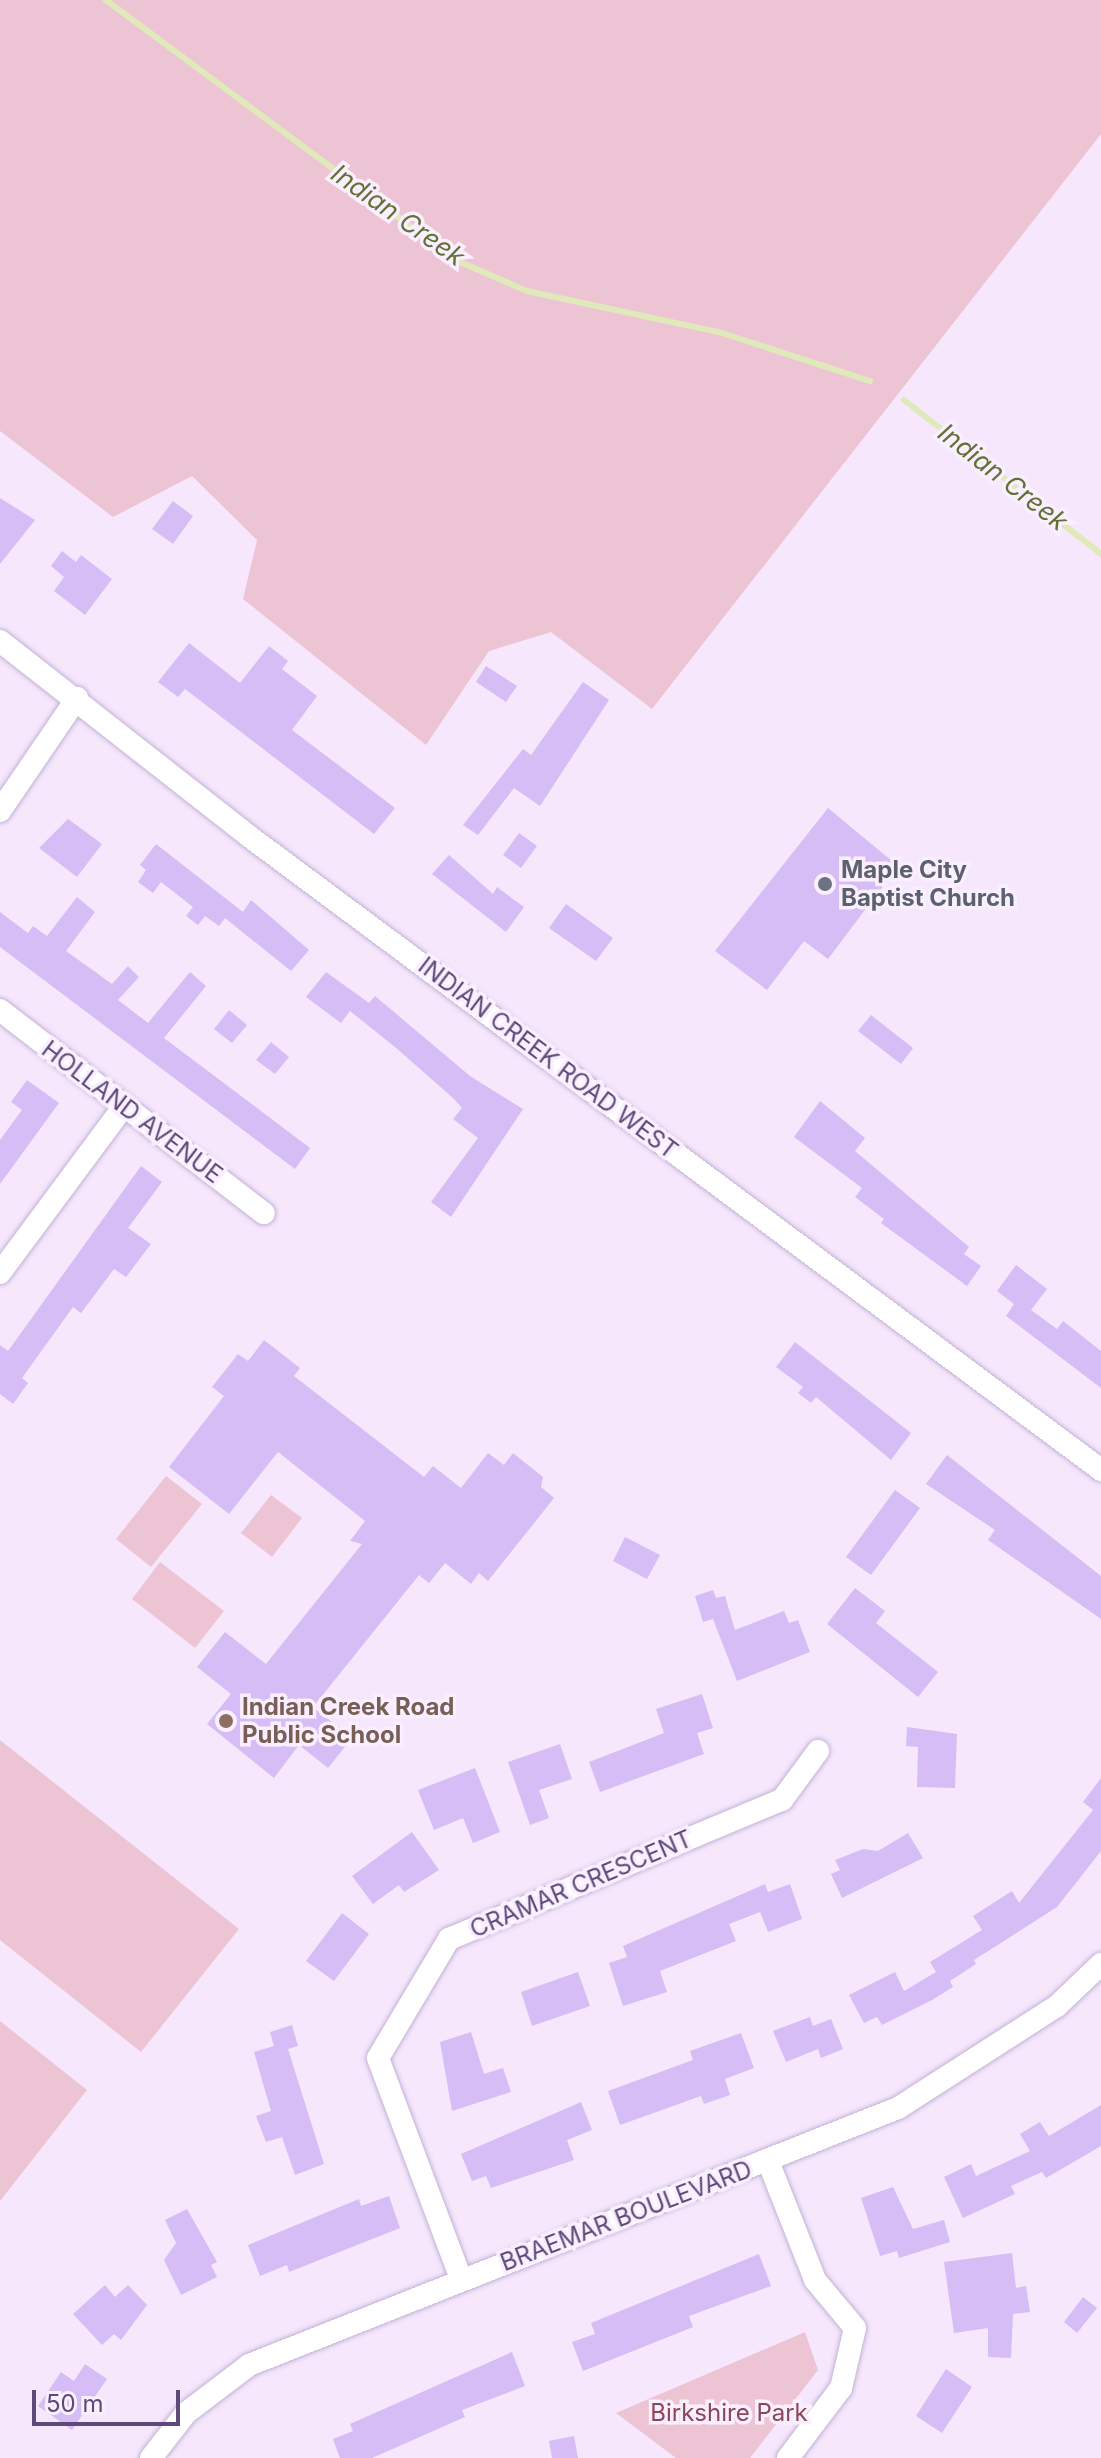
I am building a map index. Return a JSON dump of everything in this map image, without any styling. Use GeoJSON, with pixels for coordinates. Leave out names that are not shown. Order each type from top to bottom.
{"type":"FeatureCollection","features":[{"type":"Feature","properties":{"kind":"street","name":"INDIAN CREEK ROAD WEST"},"geometry":{"type":"LineString","coordinates":[[0,641],[77,698],[250,837],[1101,1470]]}},
{"type":"Feature","properties":{"kind":"street"},"geometry":{"type":"LineString","coordinates":[[0,811],[77,698]]}},
{"type":"Feature","properties":{"kind":"street","name":"HOLLAND AVENUE"},"geometry":{"type":"LineString","coordinates":[[0,1010],[264,1213]]}},
{"type":"Feature","properties":{"kind":"street"},"geometry":{"type":"LineString","coordinates":[[0,1273],[124,1106]]}},
{"type":"Feature","properties":{"kind":"street","name":"CRAMAR CRESCENT"},"geometry":{"type":"LineString","coordinates":[[461,2279],[378,2058],[449,1939],[782,1800],[818,1751]]}},
{"type":"Feature","properties":{"kind":"street","name":"BRAEMAR BOULEVARD"},"geometry":{"type":"LineString","coordinates":[[151,2458],[186,2413],[249,2365],[898,2108],[1057,2006],[1101,1964]]}},
{"type":"Feature","properties":{"kind":"street"},"geometry":{"type":"LineString","coordinates":[[768,2161],[815,2280],[855,2328],[841,2388],[788,2458]]}},
{"type":"Feature","properties":{"kind":"green space"},"geometry":{"type":"Polygon","coordinates":[[[0,0],[1101,0],[1101,134],[652,709],[551,632],[489,651],[426,745],[243,599],[257,540],[192,476],[113,517],[0,431],[0,0]]]}},
{"type":"Feature","properties":{"kind":"green space"},"geometry":{"type":"Polygon","coordinates":[[[166,1476],[202,1504],[151,1567],[116,1539],[166,1476]]]}},
{"type":"Feature","properties":{"kind":"green space"},"geometry":{"type":"Polygon","coordinates":[[[271,1495],[302,1518],[272,1557],[241,1533],[271,1495]]]}},
{"type":"Feature","properties":{"kind":"green space"},"geometry":{"type":"Polygon","coordinates":[[[160,1562],[224,1611],[195,1648],[132,1599],[160,1562]]]}},
{"type":"Feature","properties":{"kind":"green space"},"geometry":{"type":"Polygon","coordinates":[[[0,1740],[239,1929],[141,2052],[0,1940],[0,1740]]]}},
{"type":"Feature","properties":{"kind":"green space"},"geometry":{"type":"Polygon","coordinates":[[[0,2021],[87,2090],[0,2201],[0,2021]]]}},
{"type":"Feature","properties":{"kind":"green space","name":"Birkshire Park"},"geometry":{"type":"Polygon","coordinates":[[[805,2332],[818,2370],[750,2458],[676,2458],[616,2413],[805,2332]]]}},
{"type":"Feature","properties":{"kind":"building"},"geometry":{"type":"Polygon","coordinates":[[[0,498],[35,520],[0,564],[0,498]]]}},
{"type":"Feature","properties":{"kind":"building"},"geometry":{"type":"Polygon","coordinates":[[[173,501],[193,516],[173,544],[152,529],[173,501]]]}},
{"type":"Feature","properties":{"kind":"building"},"geometry":{"type":"Polygon","coordinates":[[[62,551],[76,562],[81,555],[112,579],[85,615],[54,591],[64,577],[51,566],[62,551]]]}},
{"type":"Feature","properties":{"kind":"building"},"geometry":{"type":"Polygon","coordinates":[[[189,643],[240,683],[269,646],[288,661],[282,669],[317,696],[292,730],[395,808],[374,834],[185,689],[178,697],[158,682],[189,643]]]}},
{"type":"Feature","properties":{"kind":"building"},"geometry":{"type":"Polygon","coordinates":[[[486,666],[517,686],[506,702],[476,682],[486,666]]]}},
{"type":"Feature","properties":{"kind":"building"},"geometry":{"type":"Polygon","coordinates":[[[583,682],[609,700],[540,806],[514,788],[478,835],[463,825],[523,749],[531,755],[583,682]]]}},
{"type":"Feature","properties":{"kind":"building","name":"Maple City Baptist Church"},"geometry":{"type":"Polygon","coordinates":[[[828,808],[898,866],[828,959],[804,941],[767,990],[715,951],[828,808]]]}},
{"type":"Feature","properties":{"kind":"building"},"geometry":{"type":"Polygon","coordinates":[[[68,819],[102,844],[77,877],[39,848],[68,819]]]}},
{"type":"Feature","properties":{"kind":"building"},"geometry":{"type":"Polygon","coordinates":[[[519,833],[537,846],[521,868],[503,855],[519,833]]]}},
{"type":"Feature","properties":{"kind":"building"},"geometry":{"type":"Polygon","coordinates":[[[156,844],[243,912],[251,900],[309,950],[291,971],[225,918],[219,926],[205,916],[198,925],[186,916],[193,907],[161,882],[153,893],[138,882],[146,870],[140,865],[156,844]]]}},
{"type":"Feature","properties":{"kind":"building"},"geometry":{"type":"Polygon","coordinates":[[[449,855],[493,894],[497,887],[524,907],[506,932],[432,874],[449,855]]]}},
{"type":"Feature","properties":{"kind":"building"},"geometry":{"type":"Polygon","coordinates":[[[77,897],[95,912],[66,951],[112,984],[128,966],[139,977],[118,1000],[148,1023],[190,972],[206,986],[164,1038],[310,1148],[295,1169],[0,947],[0,912],[28,933],[33,926],[47,936],[77,897]]]}},
{"type":"Feature","properties":{"kind":"building"},"geometry":{"type":"Polygon","coordinates":[[[566,904],[613,938],[596,961],[549,928],[566,904]]]}},
{"type":"Feature","properties":{"kind":"building"},"geometry":{"type":"Polygon","coordinates":[[[326,972],[369,1003],[375,996],[470,1076],[523,1109],[451,1217],[431,1202],[478,1138],[453,1119],[462,1108],[453,1098],[395,1047],[350,1011],[341,1023],[306,997],[326,972]]]}},
{"type":"Feature","properties":{"kind":"building"},"geometry":{"type":"Polygon","coordinates":[[[229,1010],[247,1025],[232,1043],[214,1029],[229,1010]]]}},
{"type":"Feature","properties":{"kind":"building"},"geometry":{"type":"Polygon","coordinates":[[[871,1015],[913,1048],[901,1064],[858,1031],[871,1015]]]}},
{"type":"Feature","properties":{"kind":"building"},"geometry":{"type":"Polygon","coordinates":[[[271,1042],[289,1057],[275,1074],[256,1060],[271,1042]]]}},
{"type":"Feature","properties":{"kind":"building"},"geometry":{"type":"Polygon","coordinates":[[[27,1080],[59,1103],[0,1184],[0,1140],[22,1110],[11,1102],[27,1080]]]}},
{"type":"Feature","properties":{"kind":"building"},"geometry":{"type":"Polygon","coordinates":[[[820,1101],[865,1138],[855,1151],[969,1247],[964,1254],[981,1266],[967,1286],[881,1223],[884,1219],[855,1197],[862,1188],[794,1137],[820,1101]]]}},
{"type":"Feature","properties":{"kind":"building"},"geometry":{"type":"Polygon","coordinates":[[[141,1166],[162,1182],[128,1228],[151,1244],[126,1277],[114,1269],[81,1313],[73,1307],[22,1378],[28,1383],[13,1404],[0,1394],[0,1345],[8,1351],[141,1166]]]}},
{"type":"Feature","properties":{"kind":"building"},"geometry":{"type":"Polygon","coordinates":[[[1016,1265],[1047,1289],[1031,1310],[1057,1329],[1063,1321],[1101,1351],[1101,1388],[1006,1316],[1014,1304],[997,1291],[1016,1265]]]}},
{"type":"Feature","properties":{"kind":"building"},"geometry":{"type":"Polygon","coordinates":[[[264,1340],[300,1368],[294,1376],[424,1477],[433,1466],[461,1488],[488,1453],[504,1465],[513,1453],[543,1477],[541,1487],[554,1498],[488,1581],[479,1573],[471,1584],[445,1563],[429,1583],[419,1575],[313,1707],[352,1738],[328,1768],[299,1745],[274,1778],[207,1724],[231,1694],[197,1667],[225,1632],[266,1664],[362,1544],[350,1541],[365,1521],[278,1452],[229,1514],[169,1467],[224,1396],[212,1387],[238,1354],[248,1361],[264,1340]]]}},
{"type":"Feature","properties":{"kind":"building"},"geometry":{"type":"Polygon","coordinates":[[[795,1342],[911,1433],[891,1460],[816,1397],[811,1403],[798,1393],[803,1387],[776,1367],[795,1342]]]}},
{"type":"Feature","properties":{"kind":"building"},"geometry":{"type":"Polygon","coordinates":[[[947,1455],[1101,1576],[1101,1619],[988,1540],[995,1530],[926,1484],[947,1455]]]}},
{"type":"Feature","properties":{"kind":"building"},"geometry":{"type":"Polygon","coordinates":[[[895,1490],[920,1508],[871,1575],[846,1557],[895,1490]]]}},
{"type":"Feature","properties":{"kind":"building"},"geometry":{"type":"Polygon","coordinates":[[[625,1537],[660,1555],[647,1579],[613,1561],[625,1537]]]}},
{"type":"Feature","properties":{"kind":"building"},"geometry":{"type":"Polygon","coordinates":[[[855,1588],[885,1611],[876,1623],[938,1672],[918,1697],[827,1624],[855,1588]]]}},
{"type":"Feature","properties":{"kind":"building"},"geometry":{"type":"Polygon","coordinates":[[[713,1590],[716,1598],[725,1596],[735,1630],[784,1611],[789,1623],[798,1620],[810,1652],[737,1681],[713,1619],[703,1622],[695,1596],[713,1590]]]}},
{"type":"Feature","properties":{"kind":"building"},"geometry":{"type":"Polygon","coordinates":[[[702,1694],[713,1728],[697,1733],[704,1754],[600,1792],[589,1762],[664,1733],[656,1709],[702,1694]]]}},
{"type":"Feature","properties":{"kind":"building"},"geometry":{"type":"Polygon","coordinates":[[[907,1727],[957,1734],[955,1788],[917,1787],[918,1747],[906,1746],[907,1727]]]}},
{"type":"Feature","properties":{"kind":"building"},"geometry":{"type":"Polygon","coordinates":[[[560,1744],[572,1779],[539,1790],[549,1818],[530,1825],[508,1762],[560,1744]]]}},
{"type":"Feature","properties":{"kind":"building"},"geometry":{"type":"Polygon","coordinates":[[[475,1768],[500,1832],[473,1843],[463,1818],[434,1830],[418,1790],[475,1768]]]}},
{"type":"Feature","properties":{"kind":"building"},"geometry":{"type":"Polygon","coordinates":[[[1101,1778],[1101,1851],[1057,1907],[974,1960],[976,1964],[950,1981],[953,1987],[932,2000],[882,2025],[877,2017],[864,2023],[849,1995],[895,1972],[904,1991],[936,1972],[930,1962],[982,1930],[973,1916],[1012,1891],[1019,1903],[1093,1810],[1083,1802],[1101,1778]]]}},
{"type":"Feature","properties":{"kind":"building"},"geometry":{"type":"Polygon","coordinates":[[[412,1832],[439,1870],[404,1892],[399,1885],[373,1904],[352,1876],[412,1832]]]}},
{"type":"Feature","properties":{"kind":"building"},"geometry":{"type":"Polygon","coordinates":[[[908,1833],[923,1858],[842,1898],[831,1874],[840,1870],[835,1860],[863,1849],[878,1851],[908,1833]]]}},
{"type":"Feature","properties":{"kind":"building"},"geometry":{"type":"Polygon","coordinates":[[[765,1884],[768,1892],[790,1884],[802,1919],[768,1932],[760,1912],[729,1924],[736,1941],[660,1971],[667,1992],[623,2006],[609,1963],[627,1957],[623,1946],[765,1884]]]}},
{"type":"Feature","properties":{"kind":"building"},"geometry":{"type":"Polygon","coordinates":[[[342,1913],[369,1934],[334,1981],[306,1961],[342,1913]]]}},
{"type":"Feature","properties":{"kind":"building"},"geometry":{"type":"Polygon","coordinates":[[[578,1972],[590,2006],[532,2026],[521,1992],[578,1972]]]}},
{"type":"Feature","properties":{"kind":"building"},"geometry":{"type":"Polygon","coordinates":[[[810,2017],[813,2026],[831,2019],[843,2049],[821,2058],[818,2049],[786,2062],[773,2031],[810,2017]]]}},
{"type":"Feature","properties":{"kind":"building"},"geometry":{"type":"Polygon","coordinates":[[[292,2025],[298,2046],[288,2049],[324,2164],[295,2175],[282,2137],[266,2142],[256,2116],[271,2111],[254,2052],[274,2046],[270,2032],[292,2025]]]}},
{"type":"Feature","properties":{"kind":"building"},"geometry":{"type":"Polygon","coordinates":[[[471,2032],[484,2074],[503,2068],[511,2092],[452,2111],[440,2042],[471,2032]]]}},
{"type":"Feature","properties":{"kind":"building"},"geometry":{"type":"Polygon","coordinates":[[[741,2033],[754,2068],[725,2079],[730,2095],[704,2104],[701,2096],[620,2125],[608,2091],[693,2060],[690,2051],[741,2033]]]}},
{"type":"Feature","properties":{"kind":"building"},"geometry":{"type":"Polygon","coordinates":[[[581,2102],[592,2130],[567,2140],[574,2160],[491,2188],[486,2176],[472,2181],[461,2154],[581,2102]]]}},
{"type":"Feature","properties":{"kind":"building"},"geometry":{"type":"Polygon","coordinates":[[[1101,2105],[1101,2146],[1046,2178],[1042,2172],[1011,2186],[1015,2194],[963,2218],[944,2177],[971,2164],[976,2176],[1030,2151],[1020,2134],[1040,2122],[1049,2136],[1101,2105]]]}},
{"type":"Feature","properties":{"kind":"building"},"geometry":{"type":"Polygon","coordinates":[[[893,2187],[913,2229],[944,2220],[950,2242],[899,2258],[897,2251],[880,2256],[861,2198],[893,2187]]]}},
{"type":"Feature","properties":{"kind":"building"},"geometry":{"type":"Polygon","coordinates":[[[389,2196],[400,2228],[289,2272],[287,2265],[260,2276],[248,2245],[359,2199],[361,2206],[389,2196]]]}},
{"type":"Feature","properties":{"kind":"building"},"geometry":{"type":"Polygon","coordinates":[[[187,2209],[217,2262],[211,2265],[217,2277],[181,2295],[164,2260],[176,2243],[165,2220],[187,2209]]]}},
{"type":"Feature","properties":{"kind":"building"},"geometry":{"type":"Polygon","coordinates":[[[1012,2253],[1016,2288],[1026,2286],[1030,2312],[1013,2314],[1011,2358],[988,2357],[988,2328],[954,2333],[944,2262],[1012,2253]]]}},
{"type":"Feature","properties":{"kind":"building"},"geometry":{"type":"Polygon","coordinates":[[[759,2254],[771,2286],[689,2316],[693,2327],[583,2371],[572,2342],[595,2334],[591,2323],[759,2254]]]}},
{"type":"Feature","properties":{"kind":"building"},"geometry":{"type":"Polygon","coordinates":[[[105,2285],[115,2297],[128,2285],[147,2305],[121,2340],[114,2334],[102,2345],[73,2314],[105,2285]]]}},
{"type":"Feature","properties":{"kind":"building"},"geometry":{"type":"Polygon","coordinates":[[[1083,2297],[1097,2308],[1077,2333],[1064,2322],[1083,2297]]]}},
{"type":"Feature","properties":{"kind":"building"},"geometry":{"type":"Polygon","coordinates":[[[512,2352],[525,2386],[462,2410],[465,2417],[372,2458],[340,2458],[333,2439],[353,2431],[350,2424],[512,2352]]]}},
{"type":"Feature","properties":{"kind":"building"},"geometry":{"type":"Polygon","coordinates":[[[85,2364],[107,2379],[72,2430],[38,2406],[61,2372],[74,2381],[85,2364]]]}},
{"type":"Feature","properties":{"kind":"building"},"geometry":{"type":"Polygon","coordinates":[[[946,2369],[972,2387],[942,2433],[916,2416],[946,2369]]]}},
{"type":"Feature","properties":{"kind":"building"},"geometry":{"type":"Polygon","coordinates":[[[574,2436],[578,2458],[552,2458],[549,2441],[574,2436]]]}},
{"type":"Feature","properties":{"kind":"waterway","name":"Indian Creek"},"geometry":{"type":"LineString","coordinates":[[106,0],[458,261],[527,291],[719,332],[870,381]]}},
{"type":"Feature","properties":{"kind":"waterway","name":"Indian Creek"},"geometry":{"type":"LineString","coordinates":[[904,400],[1101,554]]}},
{"type":"Feature","properties":{"kind":"place","name":"Maple City Baptist Church"},"geometry":{"type":"Point","coordinates":[825,884]}},
{"type":"Feature","properties":{"kind":"place","name":"Indian Creek Road Public School"},"geometry":{"type":"Point","coordinates":[226,1721]}}]}
